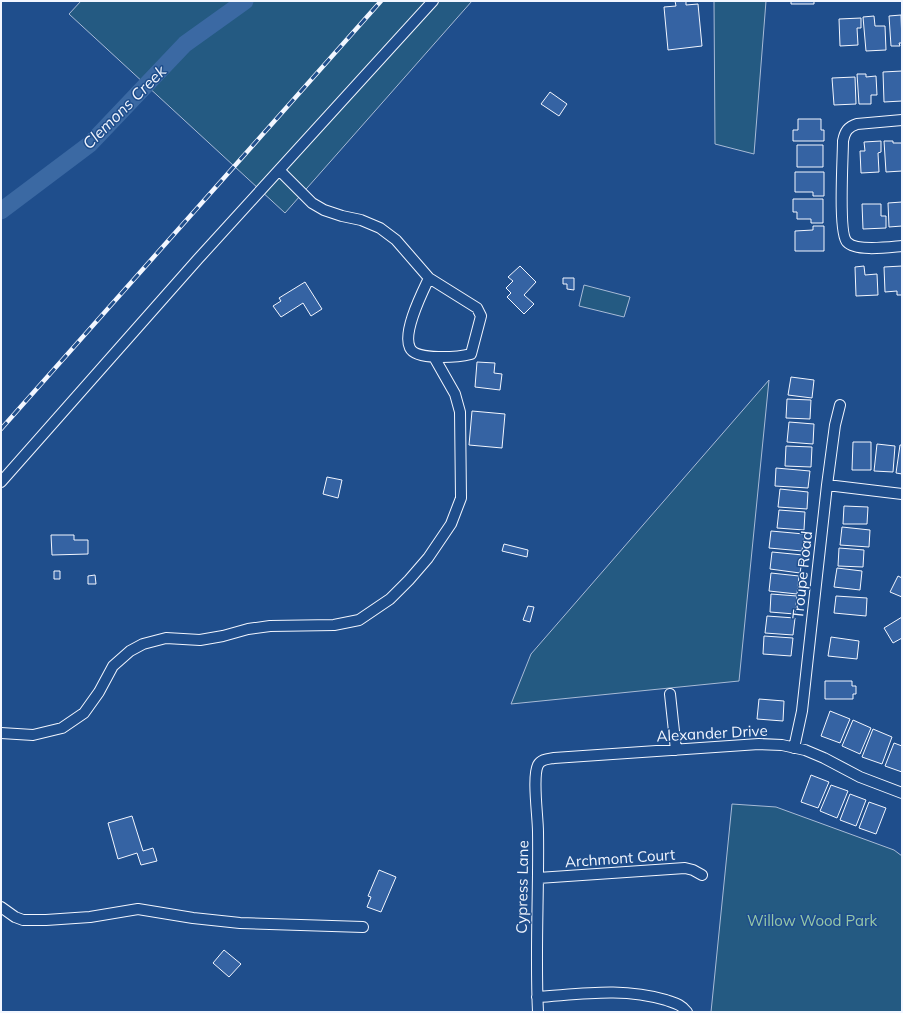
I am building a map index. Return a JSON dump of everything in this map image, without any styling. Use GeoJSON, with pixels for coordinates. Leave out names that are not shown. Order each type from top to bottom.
{"type":"FeatureCollection","features":[{"type":"Feature","properties":{"kind":"street"},"geometry":{"type":"LineString","coordinates":[[1,482],[198,260],[433,1]]}},
{"type":"Feature","properties":{"kind":"street"},"geometry":{"type":"LineString","coordinates":[[902,120],[857,124],[851,126],[844,135],[842,223],[844,237],[847,242],[858,248],[902,246]]}},
{"type":"Feature","properties":{"kind":"street"},"geometry":{"type":"LineString","coordinates":[[279,170],[312,203],[324,210],[361,220],[380,228],[396,240],[429,278],[477,308],[481,316],[471,354],[460,357],[434,357],[414,353],[409,348],[408,334],[416,304],[429,278]]}},
{"type":"Feature","properties":{"kind":"street"},"geometry":{"type":"LineString","coordinates":[[1,733],[33,735],[62,728],[84,713],[99,692],[113,666],[130,651],[143,644],[166,638],[200,640],[224,636],[248,629],[270,626],[334,625],[359,620],[390,599],[428,558],[451,524],[461,498],[460,412],[455,394],[434,357]]}},
{"type":"Feature","properties":{"kind":"street","name":"Troupe Road"},"geometry":{"type":"LineString","coordinates":[[794,748],[802,711],[827,485],[835,426],[840,405]]}},
{"type":"Feature","properties":{"kind":"street"},"geometry":{"type":"LineString","coordinates":[[827,485],[902,494]]}},
{"type":"Feature","properties":{"kind":"street"},"geometry":{"type":"LineString","coordinates":[[670,694],[676,750]]}},
{"type":"Feature","properties":{"kind":"street","name":"Alexander Drive"},"geometry":{"type":"LineString","coordinates":[[539,763],[544,760],[554,758],[759,744],[794,748],[819,756],[860,777],[902,793]]}},
{"type":"Feature","properties":{"kind":"street","name":"Cypress Lane"},"geometry":{"type":"LineString","coordinates":[[538,1012],[536,943],[538,831],[536,776],[539,763]]}},
{"type":"Feature","properties":{"kind":"street","name":"Archmont Court"},"geometry":{"type":"LineString","coordinates":[[538,878],[685,868],[694,870],[702,875]]}},
{"type":"Feature","properties":{"kind":"street"},"geometry":{"type":"LineString","coordinates":[[1,907],[15,917],[23,920],[46,920],[90,916],[138,909],[193,918],[240,923],[363,927]]}},
{"type":"Feature","properties":{"kind":"street"},"geometry":{"type":"LineString","coordinates":[[537,997],[608,992],[635,993],[652,996],[679,1005],[687,1012]]}},
{"type":"Feature","properties":{"kind":"green space"},"geometry":{"type":"Polygon","coordinates":[[[81,1],[472,1],[285,213],[69,14],[81,1]]]}},
{"type":"Feature","properties":{"kind":"green space"},"geometry":{"type":"Polygon","coordinates":[[[714,1],[766,1],[754,154],[715,144],[714,1]]]}},
{"type":"Feature","properties":{"kind":"green space"},"geometry":{"type":"Polygon","coordinates":[[[584,285],[630,297],[624,317],[579,306],[584,285]]]}},
{"type":"Feature","properties":{"kind":"green space"},"geometry":{"type":"Polygon","coordinates":[[[769,380],[739,681],[511,704],[531,654],[769,380]]]}},
{"type":"Feature","properties":{"kind":"green space","name":"Willow Wood Park"},"geometry":{"type":"Polygon","coordinates":[[[732,804],[776,807],[894,850],[902,856],[902,1012],[711,1012],[732,804]]]}},
{"type":"Feature","properties":{"kind":"building"},"geometry":{"type":"Polygon","coordinates":[[[675,1],[686,1],[686,5],[698,4],[702,46],[668,50],[664,7],[676,6],[675,1]]]}},
{"type":"Feature","properties":{"kind":"building"},"geometry":{"type":"Polygon","coordinates":[[[791,1],[814,1],[814,4],[791,4],[791,1]]]}},
{"type":"Feature","properties":{"kind":"building"},"geometry":{"type":"Polygon","coordinates":[[[901,15],[902,43],[899,43],[900,46],[891,46],[889,16],[901,15]]]}},
{"type":"Feature","properties":{"kind":"building"},"geometry":{"type":"Polygon","coordinates":[[[874,16],[875,26],[885,26],[886,50],[866,51],[863,17],[874,16]]]}},
{"type":"Feature","properties":{"kind":"building"},"geometry":{"type":"Polygon","coordinates":[[[861,18],[861,28],[857,28],[858,45],[840,46],[839,19],[861,18]]]}},
{"type":"Feature","properties":{"kind":"building"},"geometry":{"type":"Polygon","coordinates":[[[902,71],[902,101],[884,102],[883,72],[902,71]]]}},
{"type":"Feature","properties":{"kind":"building"},"geometry":{"type":"Polygon","coordinates":[[[857,74],[866,74],[866,77],[876,76],[877,95],[871,95],[871,104],[859,104],[857,74]]]}},
{"type":"Feature","properties":{"kind":"building"},"geometry":{"type":"Polygon","coordinates":[[[855,77],[856,104],[834,105],[832,78],[855,77]]]}},
{"type":"Feature","properties":{"kind":"building"},"geometry":{"type":"Polygon","coordinates":[[[550,92],[567,104],[559,116],[541,104],[550,92]]]}},
{"type":"Feature","properties":{"kind":"building"},"geometry":{"type":"Polygon","coordinates":[[[798,119],[821,119],[821,130],[824,130],[824,141],[793,141],[793,130],[798,130],[798,119]]]}},
{"type":"Feature","properties":{"kind":"building"},"geometry":{"type":"Polygon","coordinates":[[[881,141],[881,152],[878,153],[879,172],[861,173],[860,151],[865,151],[864,142],[881,141]]]}},
{"type":"Feature","properties":{"kind":"building"},"geometry":{"type":"Polygon","coordinates":[[[884,141],[902,143],[902,171],[886,172],[884,141]]]}},
{"type":"Feature","properties":{"kind":"building"},"geometry":{"type":"Polygon","coordinates":[[[797,145],[823,145],[823,167],[797,167],[797,145]]]}},
{"type":"Feature","properties":{"kind":"building"},"geometry":{"type":"Polygon","coordinates":[[[795,172],[824,172],[824,196],[813,196],[813,192],[795,192],[795,172]]]}},
{"type":"Feature","properties":{"kind":"building"},"geometry":{"type":"Polygon","coordinates":[[[793,199],[823,199],[823,223],[811,223],[811,219],[797,219],[797,212],[793,212],[793,199]]]}},
{"type":"Feature","properties":{"kind":"building"},"geometry":{"type":"Polygon","coordinates":[[[902,202],[902,226],[889,227],[888,203],[902,202]]]}},
{"type":"Feature","properties":{"kind":"building"},"geometry":{"type":"Polygon","coordinates":[[[862,204],[881,204],[881,216],[886,216],[886,228],[863,229],[862,204]]]}},
{"type":"Feature","properties":{"kind":"building"},"geometry":{"type":"Polygon","coordinates":[[[813,226],[824,226],[824,251],[795,251],[795,231],[813,230],[813,226]]]}},
{"type":"Feature","properties":{"kind":"building"},"geometry":{"type":"Polygon","coordinates":[[[520,266],[536,282],[524,295],[534,304],[524,314],[507,297],[511,293],[506,288],[513,281],[508,277],[520,266]]]}},
{"type":"Feature","properties":{"kind":"building"},"geometry":{"type":"Polygon","coordinates":[[[864,266],[865,275],[877,274],[878,295],[856,296],[855,267],[864,266]]]}},
{"type":"Feature","properties":{"kind":"building"},"geometry":{"type":"Polygon","coordinates":[[[902,266],[902,295],[897,295],[897,291],[885,292],[884,267],[902,266]]]}},
{"type":"Feature","properties":{"kind":"building"},"geometry":{"type":"Polygon","coordinates":[[[563,278],[574,278],[574,290],[567,289],[567,284],[563,284],[563,278]]]}},
{"type":"Feature","properties":{"kind":"building"},"geometry":{"type":"Polygon","coordinates":[[[305,282],[322,309],[311,316],[303,303],[281,317],[273,306],[281,301],[279,298],[305,282]]]}},
{"type":"Feature","properties":{"kind":"building"},"geometry":{"type":"Polygon","coordinates":[[[477,362],[495,363],[494,373],[502,374],[500,390],[475,387],[477,362]]]}},
{"type":"Feature","properties":{"kind":"building"},"geometry":{"type":"Polygon","coordinates":[[[791,377],[814,380],[812,398],[788,395],[791,377]]]}},
{"type":"Feature","properties":{"kind":"building"},"geometry":{"type":"Polygon","coordinates":[[[787,399],[811,400],[810,419],[786,418],[787,399]]]}},
{"type":"Feature","properties":{"kind":"building"},"geometry":{"type":"Polygon","coordinates":[[[472,411],[505,414],[502,448],[469,445],[472,411]]]}},
{"type":"Feature","properties":{"kind":"building"},"geometry":{"type":"Polygon","coordinates":[[[789,422],[814,424],[813,444],[787,442],[789,422]]]}},
{"type":"Feature","properties":{"kind":"building"},"geometry":{"type":"Polygon","coordinates":[[[853,442],[871,442],[871,470],[852,470],[853,442]]]}},
{"type":"Feature","properties":{"kind":"building"},"geometry":{"type":"Polygon","coordinates":[[[877,444],[895,446],[893,472],[874,471],[877,444]]]}},
{"type":"Feature","properties":{"kind":"building"},"geometry":{"type":"Polygon","coordinates":[[[900,445],[902,445],[902,474],[896,473],[900,445]]]}},
{"type":"Feature","properties":{"kind":"building"},"geometry":{"type":"Polygon","coordinates":[[[786,446],[812,447],[811,467],[785,466],[786,446]]]}},
{"type":"Feature","properties":{"kind":"building"},"geometry":{"type":"Polygon","coordinates":[[[776,468],[810,471],[808,488],[775,486],[776,468]]]}},
{"type":"Feature","properties":{"kind":"building"},"geometry":{"type":"Polygon","coordinates":[[[327,477],[342,480],[338,498],[323,494],[327,477]]]}},
{"type":"Feature","properties":{"kind":"building"},"geometry":{"type":"Polygon","coordinates":[[[780,489],[808,492],[807,509],[778,507],[780,489]]]}},
{"type":"Feature","properties":{"kind":"building"},"geometry":{"type":"Polygon","coordinates":[[[844,506],[868,507],[867,524],[843,524],[844,506]]]}},
{"type":"Feature","properties":{"kind":"building"},"geometry":{"type":"Polygon","coordinates":[[[779,510],[805,512],[804,530],[777,528],[779,510]]]}},
{"type":"Feature","properties":{"kind":"building"},"geometry":{"type":"Polygon","coordinates":[[[842,527],[870,530],[869,547],[840,545],[842,527]]]}},
{"type":"Feature","properties":{"kind":"building"},"geometry":{"type":"Polygon","coordinates":[[[771,531],[804,534],[802,551],[769,548],[771,531]]]}},
{"type":"Feature","properties":{"kind":"building"},"geometry":{"type":"Polygon","coordinates":[[[51,535],[74,535],[74,540],[88,540],[88,554],[52,555],[51,535]]]}},
{"type":"Feature","properties":{"kind":"building"},"geometry":{"type":"Polygon","coordinates":[[[504,544],[528,550],[527,557],[502,551],[504,544]]]}},
{"type":"Feature","properties":{"kind":"building"},"geometry":{"type":"Polygon","coordinates":[[[839,548],[864,550],[863,567],[838,566],[839,548]]]}},
{"type":"Feature","properties":{"kind":"building"},"geometry":{"type":"Polygon","coordinates":[[[772,552],[803,555],[800,573],[770,569],[772,552]]]}},
{"type":"Feature","properties":{"kind":"building"},"geometry":{"type":"Polygon","coordinates":[[[837,568],[862,571],[860,590],[834,587],[837,568]]]}},
{"type":"Feature","properties":{"kind":"building"},"geometry":{"type":"Polygon","coordinates":[[[54,571],[60,571],[60,579],[54,579],[54,571]]]}},
{"type":"Feature","properties":{"kind":"building"},"geometry":{"type":"Polygon","coordinates":[[[771,573],[799,576],[797,594],[769,591],[771,573]]]}},
{"type":"Feature","properties":{"kind":"building"},"geometry":{"type":"Polygon","coordinates":[[[95,575],[96,584],[88,584],[88,576],[95,575]]]}},
{"type":"Feature","properties":{"kind":"building"},"geometry":{"type":"Polygon","coordinates":[[[898,576],[902,578],[902,597],[890,592],[898,576]]]}},
{"type":"Feature","properties":{"kind":"building"},"geometry":{"type":"Polygon","coordinates":[[[771,594],[797,596],[795,614],[770,612],[771,594]]]}},
{"type":"Feature","properties":{"kind":"building"},"geometry":{"type":"Polygon","coordinates":[[[836,596],[867,598],[866,616],[834,613],[836,596]]]}},
{"type":"Feature","properties":{"kind":"building"},"geometry":{"type":"Polygon","coordinates":[[[528,606],[534,607],[530,622],[523,620],[528,606]]]}},
{"type":"Feature","properties":{"kind":"building"},"geometry":{"type":"Polygon","coordinates":[[[767,616],[795,618],[793,635],[765,633],[767,616]]]}},
{"type":"Feature","properties":{"kind":"building"},"geometry":{"type":"Polygon","coordinates":[[[902,617],[902,638],[893,643],[884,628],[902,617]]]}},
{"type":"Feature","properties":{"kind":"building"},"geometry":{"type":"Polygon","coordinates":[[[764,636],[793,638],[791,656],[763,654],[764,636]]]}},
{"type":"Feature","properties":{"kind":"building"},"geometry":{"type":"Polygon","coordinates":[[[831,637],[859,641],[857,659],[828,656],[831,637]]]}},
{"type":"Feature","properties":{"kind":"building"},"geometry":{"type":"Polygon","coordinates":[[[825,681],[852,681],[852,686],[856,686],[856,694],[853,694],[853,699],[825,699],[825,681]]]}},
{"type":"Feature","properties":{"kind":"building"},"geometry":{"type":"Polygon","coordinates":[[[759,699],[784,701],[783,721],[757,719],[759,699]]]}},
{"type":"Feature","properties":{"kind":"building"},"geometry":{"type":"Polygon","coordinates":[[[830,711],[850,719],[840,743],[821,736],[830,711]]]}},
{"type":"Feature","properties":{"kind":"building"},"geometry":{"type":"Polygon","coordinates":[[[853,720],[871,728],[860,754],[842,746],[853,720]]]}},
{"type":"Feature","properties":{"kind":"building"},"geometry":{"type":"Polygon","coordinates":[[[873,729],[892,737],[882,764],[862,757],[873,729]]]}},
{"type":"Feature","properties":{"kind":"building"},"geometry":{"type":"Polygon","coordinates":[[[894,743],[902,746],[902,772],[885,766],[894,743]]]}},
{"type":"Feature","properties":{"kind":"building"},"geometry":{"type":"Polygon","coordinates":[[[811,775],[829,782],[818,808],[801,802],[811,775]]]}},
{"type":"Feature","properties":{"kind":"building"},"geometry":{"type":"Polygon","coordinates":[[[831,785],[848,791],[837,818],[820,811],[831,785]]]}},
{"type":"Feature","properties":{"kind":"building"},"geometry":{"type":"Polygon","coordinates":[[[850,794],[866,800],[856,826],[840,820],[850,794]]]}},
{"type":"Feature","properties":{"kind":"building"},"geometry":{"type":"Polygon","coordinates":[[[869,802],[886,808],[876,834],[859,828],[869,802]]]}},
{"type":"Feature","properties":{"kind":"building"},"geometry":{"type":"Polygon","coordinates":[[[132,816],[143,851],[153,848],[157,861],[141,865],[137,853],[118,859],[108,823],[132,816]]]}},
{"type":"Feature","properties":{"kind":"building"},"geometry":{"type":"Polygon","coordinates":[[[379,870],[396,877],[381,912],[367,907],[371,897],[368,896],[379,870]]]}},
{"type":"Feature","properties":{"kind":"building"},"geometry":{"type":"Polygon","coordinates":[[[224,950],[241,964],[229,977],[213,963],[224,950]]]}},
{"type":"Feature","properties":{"kind":"waterway","name":"Clemons Creek"},"geometry":{"type":"LineString","coordinates":[[1,211],[90,144],[185,44],[245,1]]}},
{"type":"Feature","properties":{"kind":"railway"},"geometry":{"type":"LineString","coordinates":[[1,429],[381,1]]}}]}
